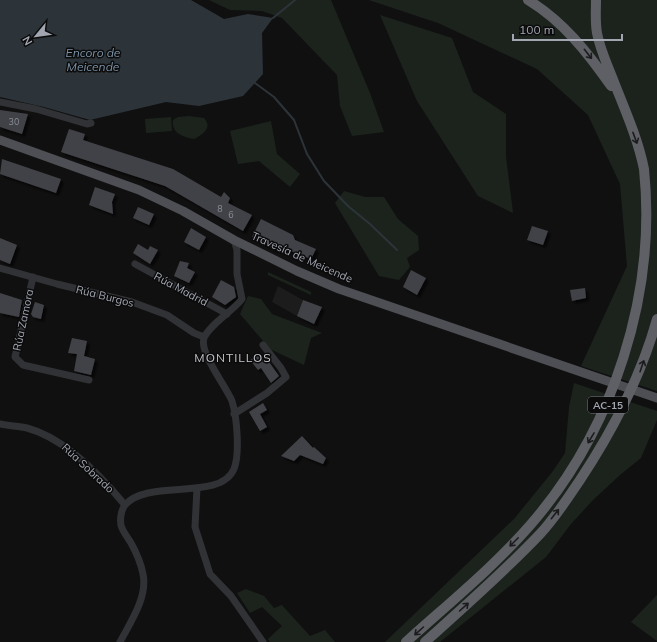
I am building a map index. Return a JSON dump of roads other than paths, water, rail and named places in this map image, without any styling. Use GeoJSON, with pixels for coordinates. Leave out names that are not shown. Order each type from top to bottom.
{"type":"FeatureCollection","features":[{"type":"Feature","properties":{"kind":"highway"},"geometry":{"type":"LineString","coordinates":[[528,0],[567,31],[586,52],[622,101]]}},
{"type":"Feature","properties":{"kind":"highway"},"geometry":{"type":"LineString","coordinates":[[596,0],[597,33],[603,54],[622,101]]}},
{"type":"Feature","properties":{"kind":"highway","name":"AC-15"},"geometry":{"type":"LineString","coordinates":[[406,642],[479,577],[531,525],[556,493],[604,417],[626,363],[644,289],[649,248],[649,219],[644,169],[638,146],[622,101]]}},
{"type":"Feature","properties":{"kind":"highway","name":"AC-15"},"geometry":{"type":"LineString","coordinates":[[425,642],[487,586],[541,533],[569,496],[615,422],[640,371],[657,319]]}},
{"type":"Feature","properties":{"kind":"main road","name":"Travesía de Meicende"},"geometry":{"type":"LineString","coordinates":[[0,140],[139,190],[183,211],[234,240],[297,271],[339,289],[654,397]]}},
{"type":"Feature","properties":{"kind":"street"},"geometry":{"type":"LineString","coordinates":[[0,102],[36,109],[87,124],[91,123]]}},
{"type":"Feature","properties":{"kind":"street"},"geometry":{"type":"LineString","coordinates":[[120,642],[143,591],[143,575],[138,558],[121,527],[121,515],[125,505],[139,496],[155,492],[212,486],[224,481],[233,471],[237,458],[232,400],[205,349],[204,337],[242,299],[237,274],[237,250],[234,240]]}},
{"type":"Feature","properties":{"kind":"street"},"geometry":{"type":"LineString","coordinates":[[237,261],[243,252],[249,247]]}},
{"type":"Feature","properties":{"kind":"street","name":"Rúa Madrid"},"geometry":{"type":"LineString","coordinates":[[135,264],[227,314]]}},
{"type":"Feature","properties":{"kind":"street","name":"Rúa Burgos"},"geometry":{"type":"LineString","coordinates":[[0,268],[132,302],[167,315],[194,333],[204,337]]}},
{"type":"Feature","properties":{"kind":"street","name":"Rúa Zamora"},"geometry":{"type":"LineString","coordinates":[[33,277],[16,357],[23,365],[89,380]]}},
{"type":"Feature","properties":{"kind":"street"},"geometry":{"type":"LineString","coordinates":[[234,414],[268,393],[286,377],[263,345]]}},
{"type":"Feature","properties":{"kind":"street","name":"Rúa Sobrado"},"geometry":{"type":"LineString","coordinates":[[0,424],[28,428],[59,441],[109,485],[125,505]]}},
{"type":"Feature","properties":{"kind":"street"},"geometry":{"type":"LineString","coordinates":[[197,488],[195,527],[210,574],[231,596],[263,642]]}},
{"type":"Feature","properties":{"kind":"water","name":"Encoro de Meicende"},"geometry":{"type":"Polygon","coordinates":[[[0,0],[191,0],[224,19],[248,14],[273,18],[262,33],[263,74],[243,96],[199,106],[166,102],[90,120],[44,107],[0,97],[0,0]]]}},
{"type":"Feature","properties":{"kind":"waterway"},"geometry":{"type":"LineString","coordinates":[[273,18],[295,0]]}},
{"type":"Feature","properties":{"kind":"waterway"},"geometry":{"type":"LineString","coordinates":[[255,83],[274,97],[294,120],[307,154],[324,181],[348,206],[370,224],[397,250]]}},
{"type":"Feature","properties":{"kind":"district","name":"MONTILLOS"},"geometry":{"type":"Point","coordinates":[233,357]}}]}
